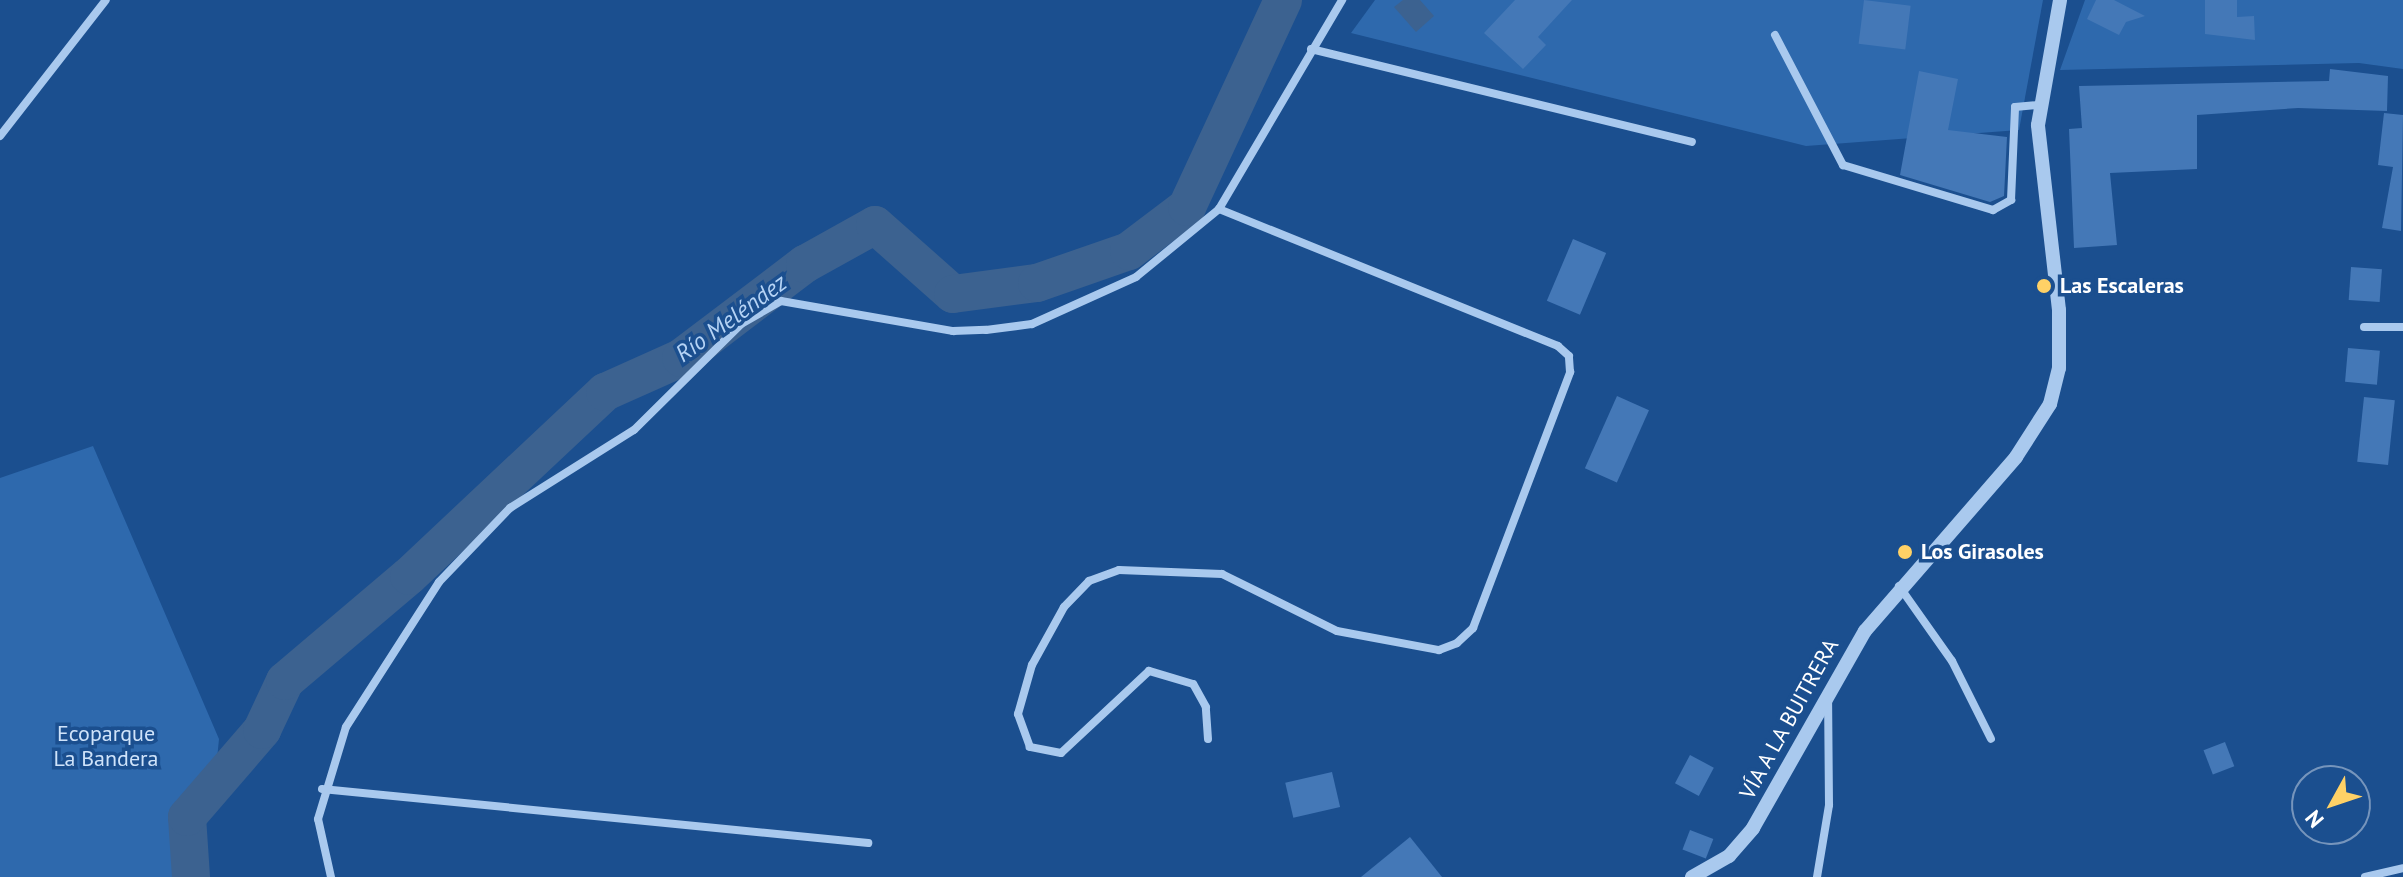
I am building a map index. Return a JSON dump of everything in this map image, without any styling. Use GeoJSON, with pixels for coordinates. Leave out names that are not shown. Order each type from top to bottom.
{"type":"FeatureCollection","features":[{"type":"Feature","properties":{"kind":"street"},"geometry":{"type":"LineString","coordinates":[[0,136],[106,0]]}},
{"type":"Feature","properties":{"kind":"street"},"geometry":{"type":"LineString","coordinates":[[331,877],[321,853],[322,789],[346,727],[439,582],[510,508],[634,430],[741,324],[781,301],[953,331],[1032,324],[1136,277],[1219,209],[1342,0]]}},
{"type":"Feature","properties":{"kind":"street","name":"VÍA A LA BUITRERA"},"geometry":{"type":"LineString","coordinates":[[1692,877],[1729,856],[1753,828],[1827,691],[1899,586],[2016,457],[2050,404],[2059,368],[2059,310],[2039,105],[2060,0]]}},
{"type":"Feature","properties":{"kind":"street"},"geometry":{"type":"LineString","coordinates":[[1775,35],[1843,165],[1966,203],[2009,206],[2015,107],[2039,105]]}},
{"type":"Feature","properties":{"kind":"street"},"geometry":{"type":"LineString","coordinates":[[1311,49],[1692,142]]}},
{"type":"Feature","properties":{"kind":"street"},"geometry":{"type":"LineString","coordinates":[[1208,739],[1206,707],[1193,684],[1149,671],[1061,753],[1030,747],[1018,714],[1032,665],[1064,607],[1089,581],[1119,570],[1222,574],[1337,631],[1439,650],[1457,643],[1473,628],[1570,372],[1569,356],[1558,346],[1219,209]]}},
{"type":"Feature","properties":{"kind":"street"},"geometry":{"type":"LineString","coordinates":[[2364,327],[2403,327]]}},
{"type":"Feature","properties":{"kind":"street"},"geometry":{"type":"LineString","coordinates":[[1899,586],[1952,661],[1991,739]]}},
{"type":"Feature","properties":{"kind":"street"},"geometry":{"type":"LineString","coordinates":[[1817,877],[1829,805],[1827,691]]}},
{"type":"Feature","properties":{"kind":"street"},"geometry":{"type":"LineString","coordinates":[[322,789],[868,843]]}},
{"type":"Feature","properties":{"kind":"street"},"geometry":{"type":"LineString","coordinates":[[2365,877],[2403,868]]}},
{"type":"Feature","properties":{"kind":"green space"},"geometry":{"type":"Polygon","coordinates":[[[1375,0],[2043,0],[2019,130],[1806,146],[1351,33],[1375,0]]]}},
{"type":"Feature","properties":{"kind":"green space"},"geometry":{"type":"Polygon","coordinates":[[[2085,0],[2403,0],[2403,69],[2359,63],[2060,70],[2085,0]]]}},
{"type":"Feature","properties":{"kind":"green space","name":"Ecoparque La Bandera"},"geometry":{"type":"Polygon","coordinates":[[[93,446],[219,739],[215,779],[187,817],[191,877],[0,877],[0,478],[93,446]]]}},
{"type":"Feature","properties":{"kind":"shaded area"},"geometry":{"type":"Polygon","coordinates":[[[1403,0],[1420,0],[1434,16],[1416,32],[1394,7],[1403,0]]]}},
{"type":"Feature","properties":{"kind":"building"},"geometry":{"type":"Polygon","coordinates":[[[1515,0],[1572,0],[1538,37],[1546,45],[1523,69],[1484,33],[1515,0]]]}},
{"type":"Feature","properties":{"kind":"building"},"geometry":{"type":"Polygon","coordinates":[[[1864,0],[1911,6],[1905,49],[1859,44],[1864,0]]]}},
{"type":"Feature","properties":{"kind":"building"},"geometry":{"type":"Polygon","coordinates":[[[2096,0],[2114,0],[2145,16],[2126,22],[2119,35],[2087,19],[2096,0]]]}},
{"type":"Feature","properties":{"kind":"building"},"geometry":{"type":"Polygon","coordinates":[[[2205,0],[2237,0],[2237,17],[2254,16],[2255,40],[2205,34],[2205,0]]]}},
{"type":"Feature","properties":{"kind":"building"},"geometry":{"type":"Polygon","coordinates":[[[2330,69],[2388,76],[2387,111],[2298,108],[2197,115],[2197,169],[2110,173],[2117,245],[2074,248],[2069,129],[2082,128],[2079,86],[2329,81],[2330,69]]]}},
{"type":"Feature","properties":{"kind":"building"},"geometry":{"type":"Polygon","coordinates":[[[1919,71],[1958,79],[1948,130],[2007,137],[2004,196],[1990,202],[1900,175],[1919,71]]]}},
{"type":"Feature","properties":{"kind":"building"},"geometry":{"type":"Polygon","coordinates":[[[2384,113],[2403,115],[2401,231],[2382,228],[2393,167],[2378,165],[2384,113]]]}},
{"type":"Feature","properties":{"kind":"building"},"geometry":{"type":"Polygon","coordinates":[[[1573,239],[1606,253],[1580,315],[1547,301],[1573,239]]]}},
{"type":"Feature","properties":{"kind":"building"},"geometry":{"type":"Polygon","coordinates":[[[2351,267],[2382,269],[2380,302],[2349,300],[2351,267]]]}},
{"type":"Feature","properties":{"kind":"building"},"geometry":{"type":"Polygon","coordinates":[[[2348,348],[2380,351],[2377,385],[2345,382],[2348,348]]]}},
{"type":"Feature","properties":{"kind":"building"},"geometry":{"type":"Polygon","coordinates":[[[1617,396],[1649,410],[1617,482],[1585,468],[1617,396]]]}},
{"type":"Feature","properties":{"kind":"building"},"geometry":{"type":"Polygon","coordinates":[[[2364,397],[2395,400],[2388,465],[2357,462],[2364,397]]]}},
{"type":"Feature","properties":{"kind":"building"},"geometry":{"type":"Polygon","coordinates":[[[2225,742],[2234,766],[2213,775],[2204,750],[2225,742]]]}},
{"type":"Feature","properties":{"kind":"building"},"geometry":{"type":"Polygon","coordinates":[[[1690,755],[1714,768],[1699,796],[1675,783],[1690,755]]]}},
{"type":"Feature","properties":{"kind":"building"},"geometry":{"type":"Polygon","coordinates":[[[1332,772],[1340,807],[1293,818],[1285,783],[1332,772]]]}},
{"type":"Feature","properties":{"kind":"building"},"geometry":{"type":"Polygon","coordinates":[[[1690,830],[1713,839],[1706,859],[1682,850],[1690,830]]]}},
{"type":"Feature","properties":{"kind":"building"},"geometry":{"type":"Polygon","coordinates":[[[1410,837],[1442,877],[1361,877],[1410,837]]]}},
{"type":"Feature","properties":{"kind":"waterway","name":"Río Meléndez"},"geometry":{"type":"LineString","coordinates":[[191,877],[187,817],[262,730],[285,681],[409,576],[605,392],[681,358],[805,264],[875,225],[953,294],[1037,283],[1129,251],[1187,207],[1283,0]]}},
{"type":"Feature","properties":{"kind":"place","name":"Las Escaleras"},"geometry":{"type":"Point","coordinates":[2044,286]}},
{"type":"Feature","properties":{"kind":"place","name":"Los Girasoles"},"geometry":{"type":"Point","coordinates":[1905,552]}}]}
